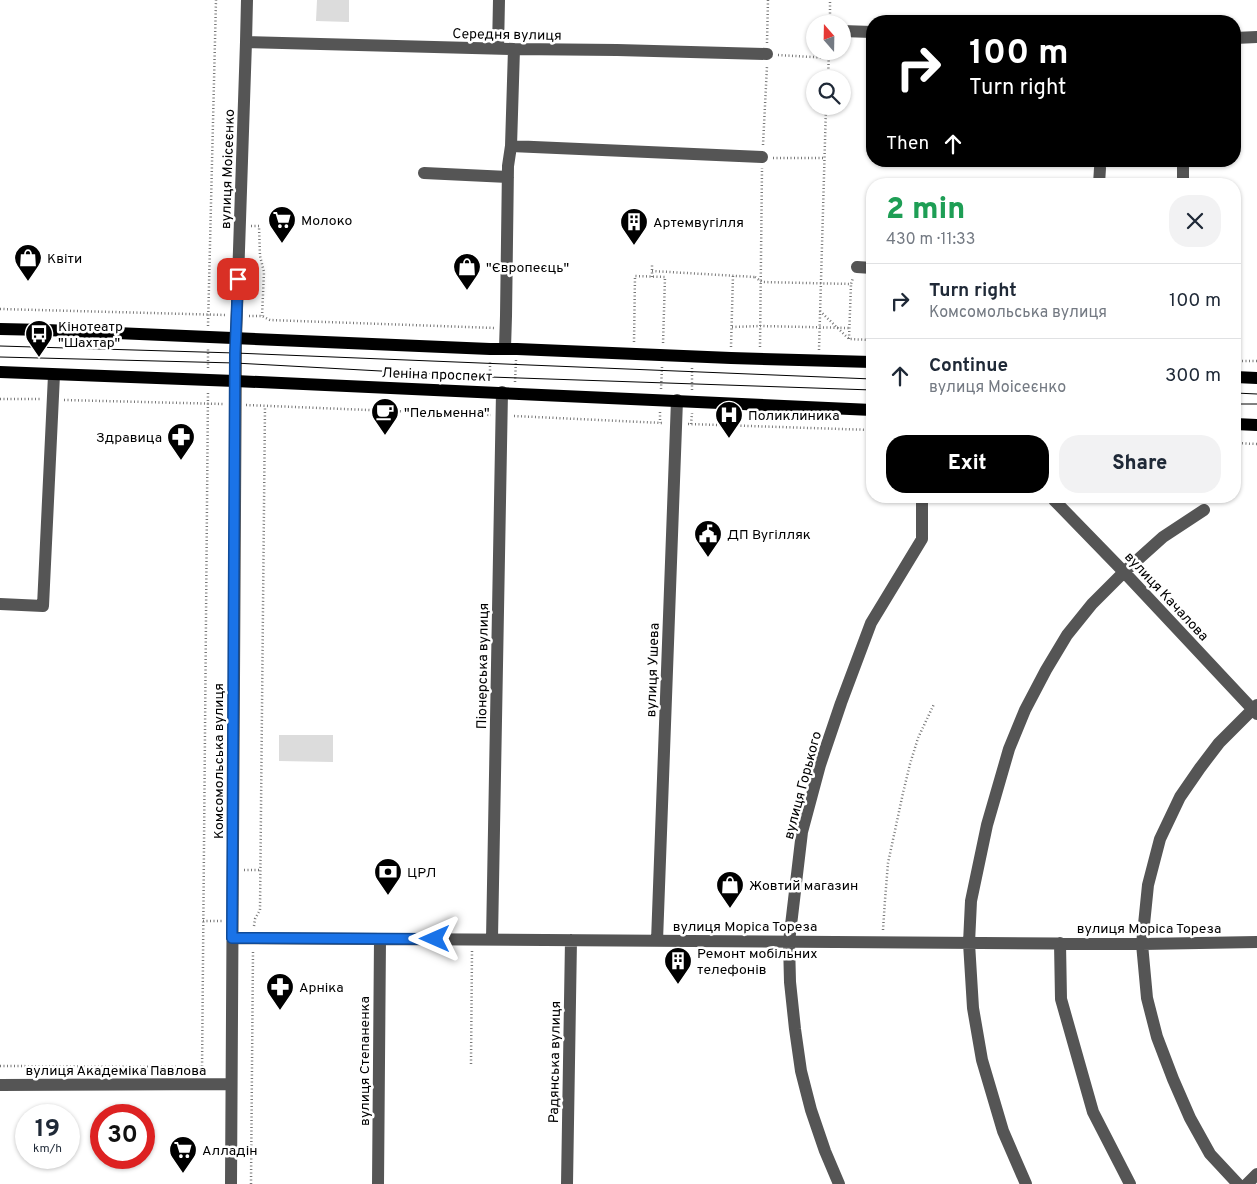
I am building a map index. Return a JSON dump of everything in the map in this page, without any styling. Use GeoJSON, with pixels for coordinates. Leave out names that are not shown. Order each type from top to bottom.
{"type":"FeatureCollection","features":[{"type":"Feature","properties":{"kind":"main road","name":"Леніна проспект"},"geometry":{"type":"LineString","coordinates":[[0,329],[866,362]]}},
{"type":"Feature","properties":{"kind":"main road","name":"Леніна проспект"},"geometry":{"type":"LineString","coordinates":[[0,372],[235,380],[866,410]]}},
{"type":"Feature","properties":{"kind":"main road"},"geometry":{"type":"LineString","coordinates":[[1241,377],[1257,378]]}},
{"type":"Feature","properties":{"kind":"main road"},"geometry":{"type":"LineString","coordinates":[[1241,424],[1257,425]]}},
{"type":"Feature","properties":{"kind":"street","name":"вулиця Моісеєнко"},"geometry":{"type":"LineString","coordinates":[[236,339],[247,0]]}},
{"type":"Feature","properties":{"kind":"street"},"geometry":{"type":"LineString","coordinates":[[498,49],[499,0]]}},
{"type":"Feature","properties":{"kind":"street"},"geometry":{"type":"LineString","coordinates":[[851,32],[866,32]]}},
{"type":"Feature","properties":{"kind":"street"},"geometry":{"type":"LineString","coordinates":[[1241,38],[1257,37]]}},
{"type":"Feature","properties":{"kind":"street","name":"Середня вулиця"},"geometry":{"type":"LineString","coordinates":[[246,42],[767,54]]}},
{"type":"Feature","properties":{"kind":"street"},"geometry":{"type":"LineString","coordinates":[[505,348],[508,177],[514,49]]}},
{"type":"Feature","properties":{"kind":"street"},"geometry":{"type":"LineString","coordinates":[[510,146],[762,158]]}},
{"type":"Feature","properties":{"kind":"street"},"geometry":{"type":"LineString","coordinates":[[1099,178],[1100,168]]}},
{"type":"Feature","properties":{"kind":"street"},"geometry":{"type":"LineString","coordinates":[[424,173],[508,177]]}},
{"type":"Feature","properties":{"kind":"street"},"geometry":{"type":"LineString","coordinates":[[857,268],[866,268]]}},
{"type":"Feature","properties":{"kind":"street","name":"Комсомольська вулиця"},"geometry":{"type":"LineString","coordinates":[[231,1184],[236,339]]}},
{"type":"Feature","properties":{"kind":"street"},"geometry":{"type":"LineString","coordinates":[[0,604],[43,606],[54,375]]}},
{"type":"Feature","properties":{"kind":"street","name":"Піонерська вулиця"},"geometry":{"type":"LineString","coordinates":[[492,940],[496,392]]}},
{"type":"Feature","properties":{"kind":"street","name":"вулиця Ушева"},"geometry":{"type":"LineString","coordinates":[[657,941],[677,400]]}},
{"type":"Feature","properties":{"kind":"street","name":"вулиця Горького"},"geometry":{"type":"LineString","coordinates":[[839,1184],[811,1110],[801,1071],[794,1029],[789,942],[802,832],[820,765],[871,623],[922,540],[922,503]]}},
{"type":"Feature","properties":{"kind":"street","name":"вулиця Качалова"},"geometry":{"type":"LineString","coordinates":[[1059,503],[1255,709]]}},
{"type":"Feature","properties":{"kind":"street"},"geometry":{"type":"LineString","coordinates":[[1026,1184],[1003,1131],[982,1060],[973,1008],[969,943],[972,901],[989,815],[1009,749],[1029,702],[1067,634],[1092,604],[1124,572],[1163,537],[1204,510]]}},
{"type":"Feature","properties":{"kind":"street"},"geometry":{"type":"LineString","coordinates":[[1238,1184],[1210,1154],[1190,1118],[1173,1079],[1157,1037],[1147,998],[1142,944],[1148,885],[1160,839],[1180,797],[1219,743],[1255,709]]}},
{"type":"Feature","properties":{"kind":"street","name":"вулиця Моріса Тореза"},"geometry":{"type":"LineString","coordinates":[[232,938],[1060,944],[1257,942]]}},
{"type":"Feature","properties":{"kind":"street","name":"вулиця Степаненка"},"geometry":{"type":"LineString","coordinates":[[378,1184],[380,939]]}},
{"type":"Feature","properties":{"kind":"street","name":"Радянська вулиця"},"geometry":{"type":"LineString","coordinates":[[567,1184],[571,940]]}},
{"type":"Feature","properties":{"kind":"street"},"geometry":{"type":"LineString","coordinates":[[1060,944],[1060,999],[1093,1112],[1130,1184]]}},
{"type":"Feature","properties":{"kind":"street","name":"вулиця Академіка Павлова"},"geometry":{"type":"LineString","coordinates":[[0,1085],[231,1084]]}},
{"type":"Feature","properties":{"kind":"street"},"geometry":{"type":"LineString","coordinates":[[1247,1184],[1257,1174]]}},
{"type":"Feature","properties":{"kind":"path"},"geometry":{"type":"LineString","coordinates":[[202,1085],[208,315],[216,0]]}},
{"type":"Feature","properties":{"kind":"path"},"geometry":{"type":"LineString","coordinates":[[760,359],[762,158],[768,0]]}},
{"type":"Feature","properties":{"kind":"path"},"geometry":{"type":"LineString","coordinates":[[830,0],[830,15]]}},
{"type":"Feature","properties":{"kind":"path"},"geometry":{"type":"LineString","coordinates":[[767,54],[806,57]]}},
{"type":"Feature","properties":{"kind":"path"},"geometry":{"type":"LineString","coordinates":[[818,360],[826,115]]}},
{"type":"Feature","properties":{"kind":"path"},"geometry":{"type":"LineString","coordinates":[[762,158],[824,158]]}},
{"type":"Feature","properties":{"kind":"path"},"geometry":{"type":"LineString","coordinates":[[240,225],[259,226],[260,256],[264,272],[262,316]]}},
{"type":"Feature","properties":{"kind":"path"},"geometry":{"type":"LineString","coordinates":[[652,265],[652,277]]}},
{"type":"Feature","properties":{"kind":"path"},"geometry":{"type":"LineString","coordinates":[[849,339],[850,284],[857,268]]}},
{"type":"Feature","properties":{"kind":"path"},"geometry":{"type":"LineString","coordinates":[[652,271],[733,275],[762,280],[850,284]]}},
{"type":"Feature","properties":{"kind":"path"},"geometry":{"type":"LineString","coordinates":[[730,358],[733,275]]}},
{"type":"Feature","properties":{"kind":"path"},"geometry":{"type":"LineString","coordinates":[[634,354],[635,276],[665,277]]}},
{"type":"Feature","properties":{"kind":"path"},"geometry":{"type":"LineString","coordinates":[[0,309],[236,315],[262,316],[270,320],[506,328]]}},
{"type":"Feature","properties":{"kind":"path"},"geometry":{"type":"LineString","coordinates":[[820,310],[849,339],[866,340]]}},
{"type":"Feature","properties":{"kind":"path"},"geometry":{"type":"LineString","coordinates":[[732,327],[849,328]]}},
{"type":"Feature","properties":{"kind":"path"},"geometry":{"type":"LineString","coordinates":[[492,328],[490,349],[496,392],[495,415]]}},
{"type":"Feature","properties":{"kind":"path"},"geometry":{"type":"LineString","coordinates":[[1241,361],[1257,361]]}},
{"type":"Feature","properties":{"kind":"path"},"geometry":{"type":"LineString","coordinates":[[0,398],[235,404],[866,430]]}},
{"type":"Feature","properties":{"kind":"path"},"geometry":{"type":"LineString","coordinates":[[251,1184],[253,938],[255,919],[260,910],[265,406]]}},
{"type":"Feature","properties":{"kind":"path"},"geometry":{"type":"LineString","coordinates":[[1241,443],[1257,444]]}},
{"type":"Feature","properties":{"kind":"path"},"geometry":{"type":"LineString","coordinates":[[883,942],[888,863],[903,793],[918,738],[934,704]]}},
{"type":"Feature","properties":{"kind":"path"},"geometry":{"type":"LineString","coordinates":[[203,921],[232,921]]}},
{"type":"Feature","properties":{"kind":"path"},"geometry":{"type":"LineString","coordinates":[[471,1064],[472,939]]}},
{"type":"Feature","properties":{"kind":"path"},"geometry":{"type":"LineString","coordinates":[[0,1066],[202,1066]]}},
{"type":"Feature","properties":{"kind":"shaded area"},"geometry":{"type":"Polygon","coordinates":[[[317,0],[349,0],[349,22],[316,21],[317,0]]]}},
{"type":"Feature","properties":{"kind":"shaded area"},"geometry":{"type":"Polygon","coordinates":[[[279,735],[333,735],[333,762],[279,761],[279,735]]]}},
{"type":"Feature","properties":{"kind":"tram line"},"geometry":{"type":"LineString","coordinates":[[0,346],[235,353],[866,379]]}},
{"type":"Feature","properties":{"kind":"tram line"},"geometry":{"type":"LineString","coordinates":[[0,357],[235,363],[490,377],[866,390]]}},
{"type":"Feature","properties":{"kind":"tram line"},"geometry":{"type":"LineString","coordinates":[[1241,393],[1257,394]]}},
{"type":"Feature","properties":{"kind":"tram line"},"geometry":{"type":"LineString","coordinates":[[1241,404],[1257,404]]}},
{"type":"Feature","properties":{"kind":"place","name":"Молоко"},"geometry":{"type":"Point","coordinates":[282,244]}},
{"type":"Feature","properties":{"kind":"place","name":"Артемвугілля"},"geometry":{"type":"Point","coordinates":[634,246]}},
{"type":"Feature","properties":{"kind":"place","name":"Квіти"},"geometry":{"type":"Point","coordinates":[28,282]}},
{"type":"Feature","properties":{"kind":"place","name":"\"Європеєць\""},"geometry":{"type":"Point","coordinates":[467,291]}},
{"type":"Feature","properties":{"kind":"place","name":"Кінотеатр \"Шахтар\""},"geometry":{"type":"Point","coordinates":[39,358]}},
{"type":"Feature","properties":{"kind":"place","name":"\"Пельменна\""},"geometry":{"type":"Point","coordinates":[385,436]}},
{"type":"Feature","properties":{"kind":"place","name":"Поликлиника"},"geometry":{"type":"Point","coordinates":[729,439]}},
{"type":"Feature","properties":{"kind":"place","name":"Здравица"},"geometry":{"type":"Point","coordinates":[181,461]}},
{"type":"Feature","properties":{"kind":"place","name":"ДП Вугілляк"},"geometry":{"type":"Point","coordinates":[708,558]}},
{"type":"Feature","properties":{"kind":"place","name":"ЦРЛ"},"geometry":{"type":"Point","coordinates":[388,896]}},
{"type":"Feature","properties":{"kind":"place","name":"Жовтий магазин"},"geometry":{"type":"Point","coordinates":[730,909]}},
{"type":"Feature","properties":{"kind":"place","name":"Ремонт мобільних телефонів"},"geometry":{"type":"Point","coordinates":[678,985]}},
{"type":"Feature","properties":{"kind":"place","name":"Арніка"},"geometry":{"type":"Point","coordinates":[280,1011]}},
{"type":"Feature","properties":{"kind":"place","name":"Алладін"},"geometry":{"type":"Point","coordinates":[183,1174]}},
{"type":"Feature","properties":{"kind":"route"},"geometry":{"type":"LineString","coordinates":[[238,279],[235,353],[232,938],[435,939]]}}]}
